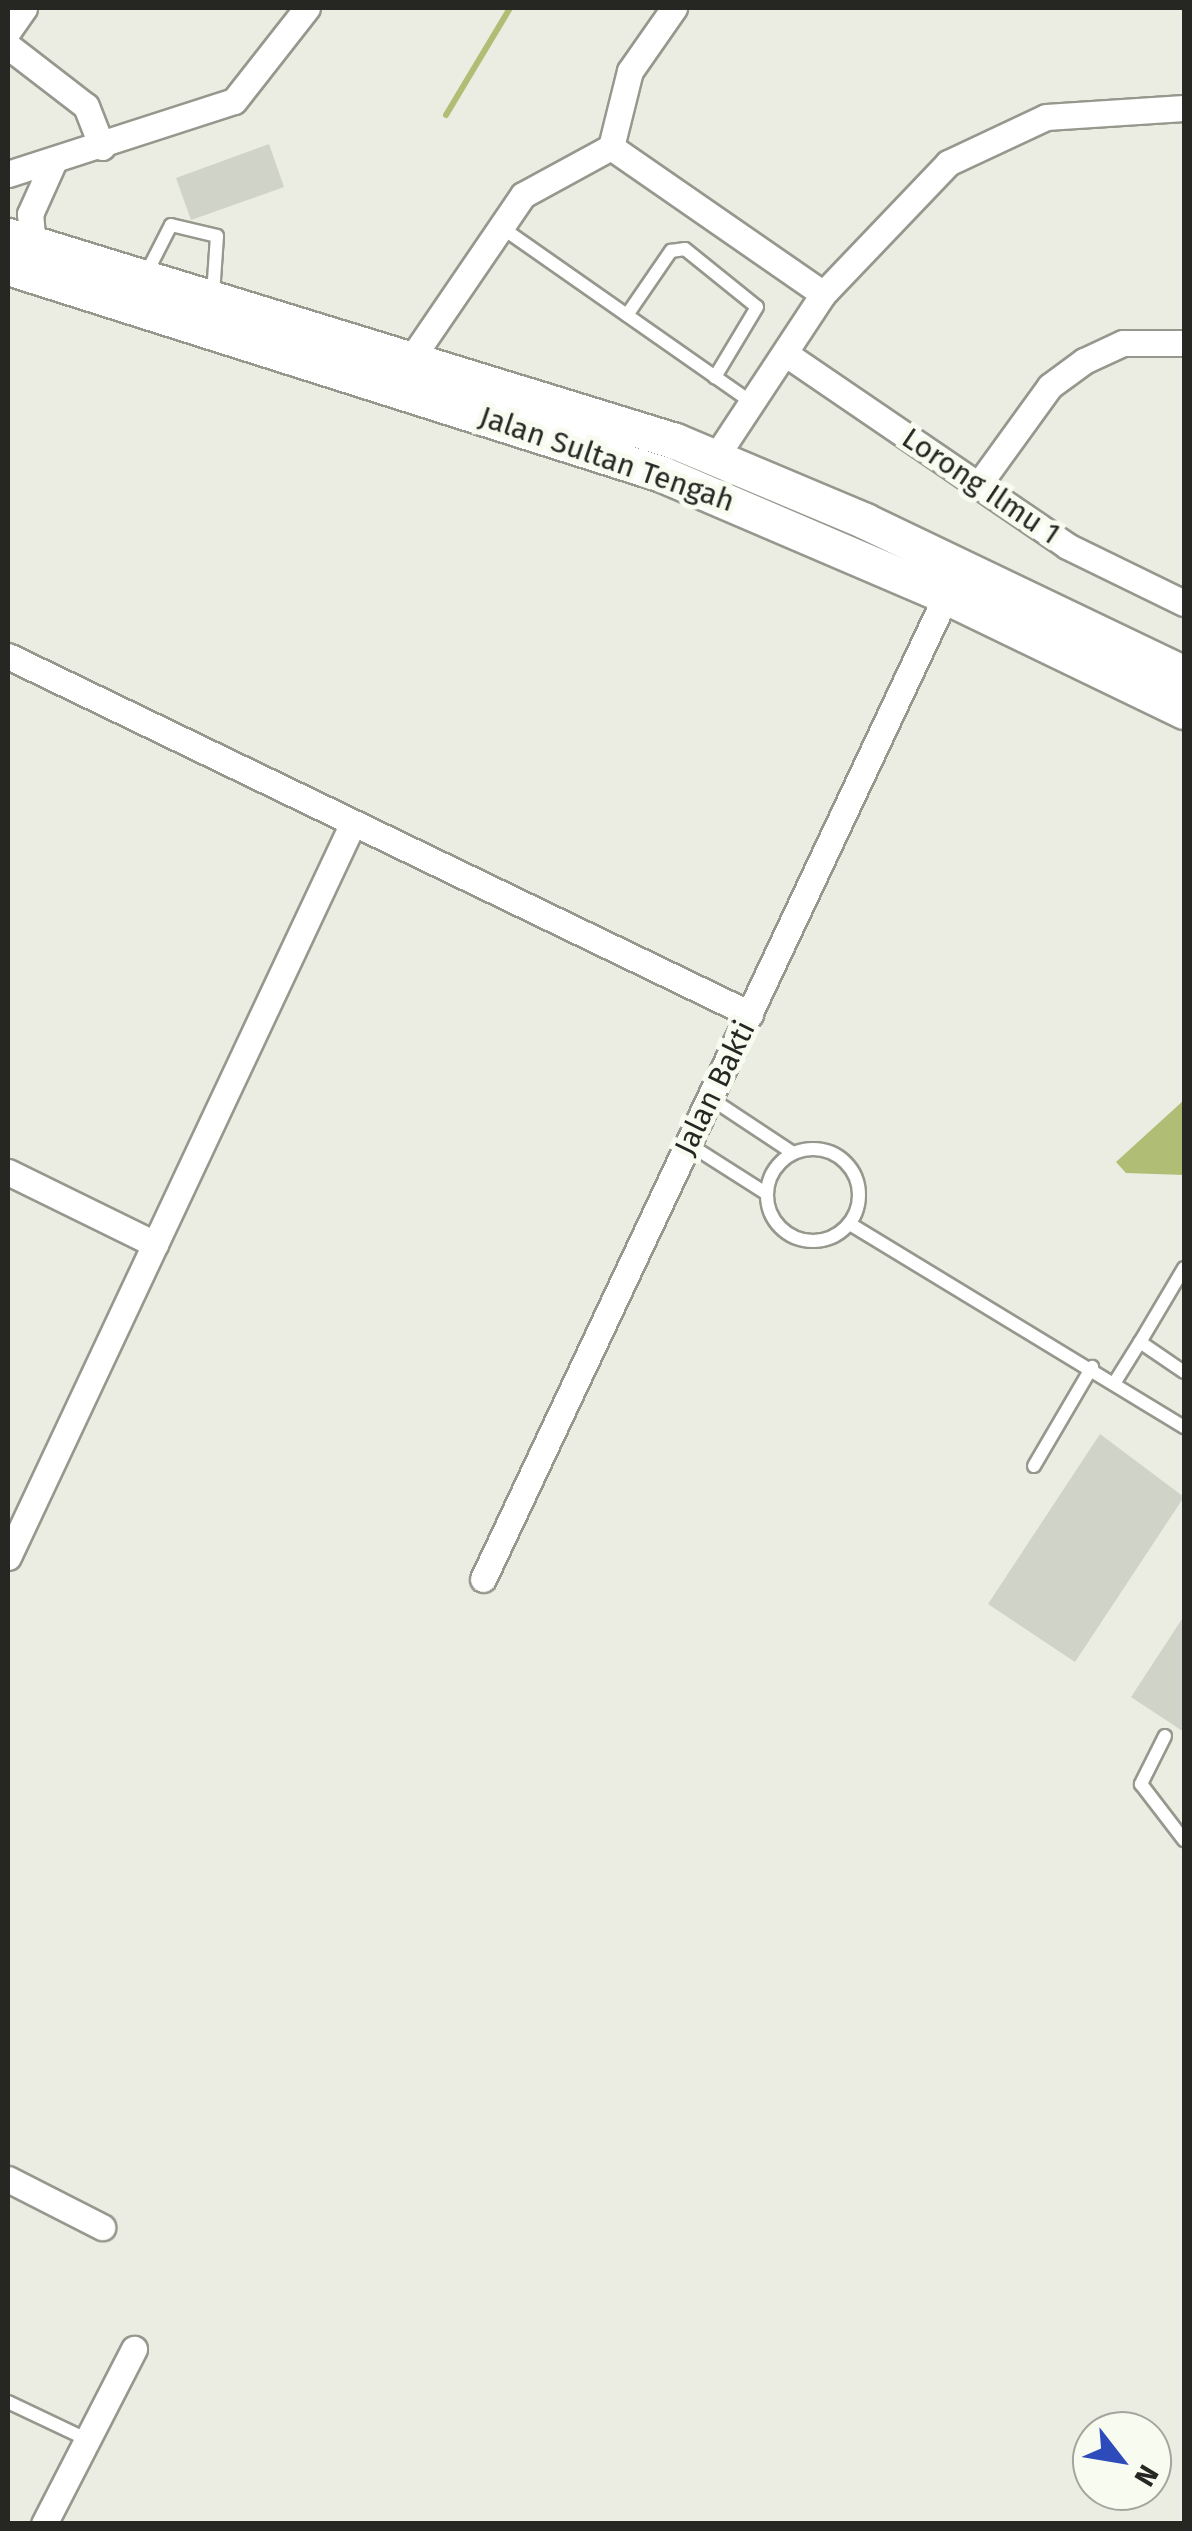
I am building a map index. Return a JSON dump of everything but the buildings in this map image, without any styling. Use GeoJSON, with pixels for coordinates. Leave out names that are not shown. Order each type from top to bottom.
{"type":"FeatureCollection","features":[{"type":"Feature","properties":{"kind":"main road","name":"Jalan Sultan Tengah"},"geometry":{"type":"LineString","coordinates":[[16,250],[144,278],[409,362],[634,426],[715,458],[1184,674]]}},
{"type":"Feature","properties":{"kind":"main road","name":"Jalan Sultan Tengah"},"geometry":{"type":"LineString","coordinates":[[16,250],[606,453],[946,596],[1184,711]]}},
{"type":"Feature","properties":{"kind":"street"},"geometry":{"type":"LineString","coordinates":[[8,32],[24,8]]}},
{"type":"Feature","properties":{"kind":"street"},"geometry":{"type":"LineString","coordinates":[[8,174],[234,102],[307,8]]}},
{"type":"Feature","properties":{"kind":"street"},"geometry":{"type":"LineString","coordinates":[[409,362],[523,194],[610,147],[630,71],[674,8]]}},
{"type":"Feature","properties":{"kind":"street"},"geometry":{"type":"LineString","coordinates":[[8,46],[86,106],[102,147]]}},
{"type":"Feature","properties":{"kind":"street"},"geometry":{"type":"LineString","coordinates":[[715,458],[824,294],[948,163],[1003,134],[1099,110],[1184,108]]}},
{"type":"Feature","properties":{"kind":"street"},"geometry":{"type":"LineString","coordinates":[[610,147],[824,294]]}},
{"type":"Feature","properties":{"kind":"street"},"geometry":{"type":"LineString","coordinates":[[16,250],[53,162]]}},
{"type":"Feature","properties":{"kind":"street"},"geometry":{"type":"LineString","coordinates":[[979,484],[1050,386],[1084,361],[1123,343],[1184,344]]}},
{"type":"Feature","properties":{"kind":"street","name":"Lorong Ilmu 1"},"geometry":{"type":"LineString","coordinates":[[786,354],[1067,546],[1184,603]]}},
{"type":"Feature","properties":{"kind":"street","name":"Jalan Bakti"},"geometry":{"type":"LineString","coordinates":[[483,1579],[946,596]]}},
{"type":"Feature","properties":{"kind":"street"},"geometry":{"type":"LineString","coordinates":[[8,656],[750,1014]]}},
{"type":"Feature","properties":{"kind":"street"},"geometry":{"type":"LineString","coordinates":[[8,1557],[352,825]]}},
{"type":"Feature","properties":{"kind":"street"},"geometry":{"type":"LineString","coordinates":[[8,1172],[155,1244]]}},
{"type":"Feature","properties":{"kind":"street"},"geometry":{"type":"LineString","coordinates":[[8,2179],[102,2227]]}},
{"type":"Feature","properties":{"kind":"street"},"geometry":{"type":"LineString","coordinates":[[44,2524],[134,2349]]}},
{"type":"Feature","properties":{"kind":"lane"},"geometry":{"type":"LineString","coordinates":[[144,278],[171,225],[216,236],[212,300]]}},
{"type":"Feature","properties":{"kind":"lane"},"geometry":{"type":"LineString","coordinates":[[498,226],[751,402]]}},
{"type":"Feature","properties":{"kind":"lane"},"geometry":{"type":"LineString","coordinates":[[626,316],[671,251],[685,249],[757,307],[715,376]]}},
{"type":"Feature","properties":{"kind":"lane"},"geometry":{"type":"LineString","coordinates":[[710,1098],[793,1153]]}},
{"type":"Feature","properties":{"kind":"lane"},"geometry":{"type":"LineString","coordinates":[[687,1143],[766,1194],[790,1236],[822,1241],[850,1224],[860,1194],[850,1166],[824,1149],[793,1153],[770,1176],[766,1194]]}},
{"type":"Feature","properties":{"kind":"lane"},"geometry":{"type":"LineString","coordinates":[[850,1224],[1092,1367],[1184,1427]]}},
{"type":"Feature","properties":{"kind":"lane"},"geometry":{"type":"LineString","coordinates":[[1115,1382],[1184,1268]]}},
{"type":"Feature","properties":{"kind":"lane"},"geometry":{"type":"LineString","coordinates":[[1140,1342],[1184,1372]]}},
{"type":"Feature","properties":{"kind":"lane"},"geometry":{"type":"LineString","coordinates":[[1034,1466],[1092,1367]]}},
{"type":"Feature","properties":{"kind":"lane"},"geometry":{"type":"LineString","coordinates":[[1164,1736],[1141,1784],[1184,1840]]}},
{"type":"Feature","properties":{"kind":"lane"},"geometry":{"type":"LineString","coordinates":[[8,2402],[90,2440]]}},
{"type":"Feature","properties":{"kind":"shaded area"},"geometry":{"type":"Polygon","coordinates":[[[1184,1100],[1184,1175],[1126,1173],[1116,1162],[1184,1100]]]}},
{"type":"Feature","properties":{"kind":"waterway"},"geometry":{"type":"LineString","coordinates":[[446,115],[510,8]]}}]}
